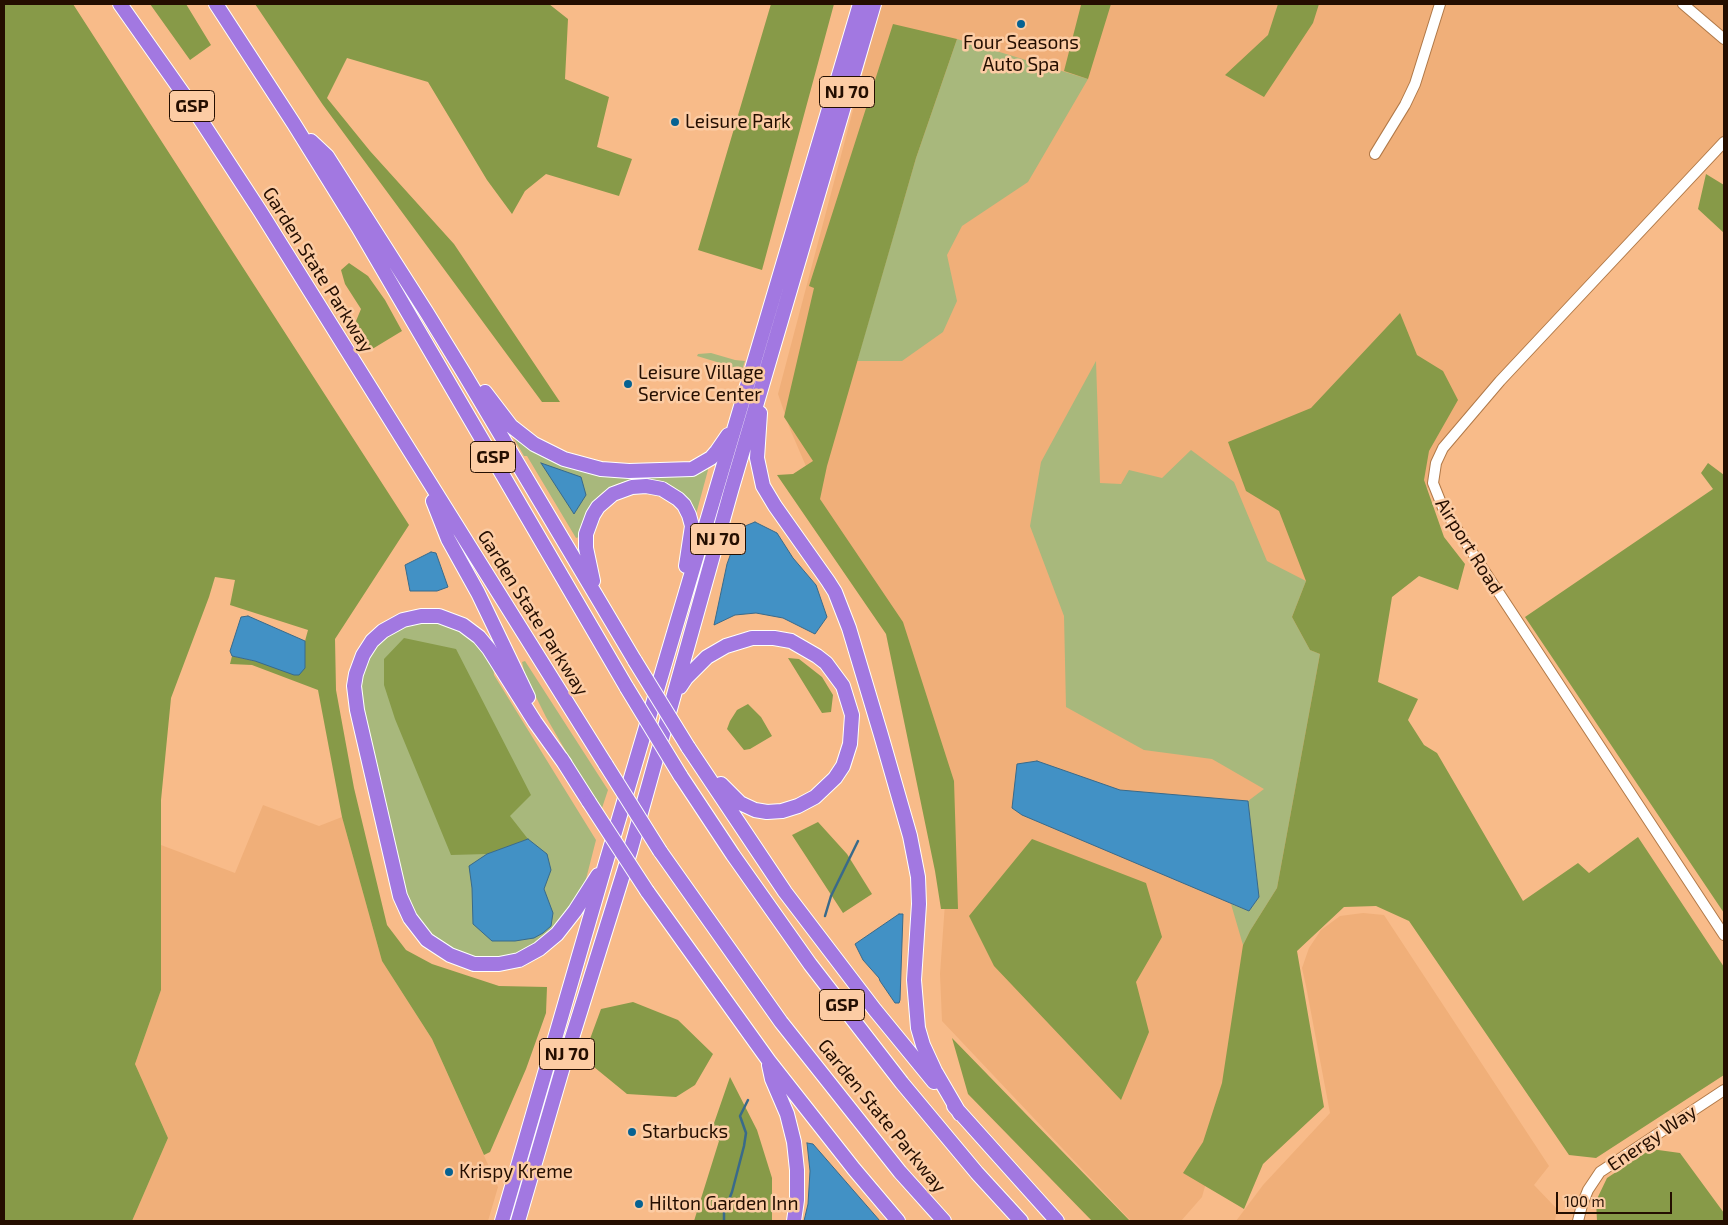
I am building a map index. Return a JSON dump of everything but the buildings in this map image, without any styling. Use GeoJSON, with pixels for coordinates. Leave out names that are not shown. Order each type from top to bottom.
{"type":"FeatureCollection","features":[{"type":"Feature","properties":{"kind":"highway","name":"Garden State Parkway"},"geometry":{"type":"LineString","coordinates":[[120,4],[218,147],[660,851],[781,1022],[900,1172],[944,1221]]}},
{"type":"Feature","properties":{"kind":"highway","name":"Garden State Parkway"},"geometry":{"type":"LineString","coordinates":[[216,4],[358,227],[627,688],[680,775],[733,855],[810,964],[902,1083],[977,1173],[1021,1221]]}},
{"type":"Feature","properties":{"kind":"highway","name":"NJ 70"},"geometry":{"type":"LineString","coordinates":[[502,1221],[860,4]]}},
{"type":"Feature","properties":{"kind":"highway","name":"NJ 70"},"geometry":{"type":"LineString","coordinates":[[518,1221],[630,852],[731,491],[874,4]]}},
{"type":"Feature","properties":{"kind":"highway"},"geometry":{"type":"LineString","coordinates":[[294,124],[327,156],[465,375],[635,662],[688,747],[785,892],[875,1010],[960,1114],[1057,1221]]}},
{"type":"Feature","properties":{"kind":"highway"},"geometry":{"type":"LineString","coordinates":[[465,375],[478,383],[511,426],[534,444],[564,459],[601,469],[629,472],[692,469],[717,452],[738,416]]}},
{"type":"Feature","properties":{"kind":"highway"},"geometry":{"type":"LineString","coordinates":[[763,384],[757,458],[763,486],[774,506],[835,592],[849,628],[907,826],[918,876],[919,904],[914,980],[918,1028],[923,1045],[935,1071],[960,1114]]}},
{"type":"Feature","properties":{"kind":"highway"},"geometry":{"type":"LineString","coordinates":[[418,466],[448,538],[482,601],[536,713],[589,802],[647,891],[769,1061],[854,1169],[898,1221]]}},
{"type":"Feature","properties":{"kind":"highway"},"geometry":{"type":"LineString","coordinates":[[596,596],[586,548],[586,534],[598,507],[613,494],[626,488],[639,486],[654,487],[669,493],[684,505],[689,514],[692,526],[685,573],[687,590]]}},
{"type":"Feature","properties":{"kind":"highway"},"geometry":{"type":"LineString","coordinates":[[565,764],[535,722],[484,642],[463,625],[439,616],[422,616],[404,620],[383,631],[372,641],[363,654],[354,686],[357,710],[400,896],[410,918],[427,940],[450,955],[474,964],[499,964],[526,957],[545,945],[564,926],[580,904],[607,859]]}},
{"type":"Feature","properties":{"kind":"highway"},"geometry":{"type":"LineString","coordinates":[[675,695],[686,678],[707,657],[726,646],[752,638],[774,638],[791,641],[817,656],[835,673],[848,699],[852,715],[852,732],[848,754],[843,766],[826,788],[816,797],[798,806],[782,811],[767,812],[755,810],[740,803],[703,769]]}},
{"type":"Feature","properties":{"kind":"highway"},"geometry":{"type":"LineString","coordinates":[[769,1061],[772,1078],[787,1114],[794,1142],[797,1170],[797,1200],[794,1221]]}},
{"type":"Feature","properties":{"kind":"street"},"geometry":{"type":"LineString","coordinates":[[1375,154],[1405,105],[1415,84],[1440,4]]}},
{"type":"Feature","properties":{"kind":"street"},"geometry":{"type":"LineString","coordinates":[[1683,4],[1724,39]]}},
{"type":"Feature","properties":{"kind":"street","name":"Airport Road"},"geometry":{"type":"LineString","coordinates":[[1724,142],[1496,385],[1444,448],[1436,463],[1433,483],[1443,508],[1724,935]]}},
{"type":"Feature","properties":{"kind":"street","name":"Energy Way"},"geometry":{"type":"LineString","coordinates":[[1578,1221],[1588,1190],[1600,1172],[1724,1090]]}},
{"type":"Feature","properties":{"kind":"shaded area"},"geometry":{"type":"Polygon","coordinates":[[[881,4],[1724,4],[1724,142],[1444,448],[1433,483],[1379,532],[1202,1197],[1181,1221],[1131,1221],[942,1021],[940,974],[945,903],[881,599],[848,564],[790,429],[778,394],[881,4]]]}},
{"type":"Feature","properties":{"kind":"shaded area"},"geometry":{"type":"Polygon","coordinates":[[[263,805],[319,826],[342,817],[382,961],[432,1039],[498,1187],[488,1221],[132,1221],[168,1138],[135,1064],[161,990],[161,845],[235,873],[263,805]]]}},
{"type":"Feature","properties":{"kind":"shaded area"},"geometry":{"type":"Polygon","coordinates":[[[1363,913],[1384,915],[1549,1166],[1534,1185],[1557,1209],[1555,1221],[1236,1221],[1263,1185],[1330,1113],[1302,968],[1309,948],[1321,930],[1340,916],[1363,913]]]}},
{"type":"Feature","properties":{"kind":"green space"},"geometry":{"type":"Polygon","coordinates":[[[4,4],[73,4],[409,525],[335,639],[336,690],[354,788],[387,925],[406,950],[432,964],[499,986],[547,987],[546,1013],[526,1069],[490,1152],[484,1155],[432,1039],[382,961],[342,817],[318,690],[252,665],[230,664],[232,656],[305,668],[305,641],[308,630],[230,605],[235,580],[215,577],[171,698],[161,800],[161,990],[135,1064],[168,1138],[132,1221],[4,1221],[4,4]]]}},
{"type":"Feature","properties":{"kind":"green space"},"geometry":{"type":"Polygon","coordinates":[[[150,4],[186,4],[211,45],[190,60],[150,4]]]}},
{"type":"Feature","properties":{"kind":"green space"},"geometry":{"type":"Polygon","coordinates":[[[255,4],[549,4],[568,19],[565,79],[609,97],[597,147],[632,159],[619,196],[546,174],[525,191],[512,214],[487,180],[428,82],[347,58],[327,98],[370,151],[454,244],[560,402],[542,402],[323,105],[255,4]]]}},
{"type":"Feature","properties":{"kind":"green space"},"geometry":{"type":"Polygon","coordinates":[[[771,4],[834,4],[762,270],[698,250],[771,4]]]}},
{"type":"Feature","properties":{"kind":"green space"},"geometry":{"type":"Polygon","coordinates":[[[1079,4],[1111,4],[1088,79],[1064,71],[1081,5],[1079,4]]]}},
{"type":"Feature","properties":{"kind":"green space"},"geometry":{"type":"Polygon","coordinates":[[[1278,4],[1319,4],[1313,23],[1264,97],[1225,75],[1268,35],[1278,4]]]}},
{"type":"Feature","properties":{"kind":"green space"},"geometry":{"type":"Polygon","coordinates":[[[893,24],[957,39],[916,158],[827,466],[820,499],[903,622],[954,781],[958,909],[941,909],[935,871],[886,634],[777,475],[793,474],[813,461],[784,417],[814,288],[809,286],[893,24]]]}},
{"type":"Feature","properties":{"kind":"green space"},"geometry":{"type":"Polygon","coordinates":[[[957,39],[1088,79],[1028,182],[962,226],[947,255],[957,301],[943,332],[902,361],[857,361],[916,158],[957,39]]]}},
{"type":"Feature","properties":{"kind":"green space"},"geometry":{"type":"Polygon","coordinates":[[[1706,174],[1724,185],[1724,233],[1698,209],[1706,174]]]}},
{"type":"Feature","properties":{"kind":"green space"},"geometry":{"type":"Polygon","coordinates":[[[349,263],[368,276],[385,300],[402,331],[369,351],[356,321],[361,309],[345,284],[341,270],[349,263]]]}},
{"type":"Feature","properties":{"kind":"green space"},"geometry":{"type":"Polygon","coordinates":[[[1400,313],[1417,355],[1443,371],[1458,400],[1429,451],[1424,480],[1444,537],[1465,564],[1458,590],[1419,576],[1392,597],[1378,682],[1418,699],[1408,720],[1424,745],[1437,753],[1523,901],[1578,863],[1589,873],[1638,837],[1724,967],[1724,1075],[1596,1158],[1569,1155],[1409,921],[1376,906],[1344,907],[1297,951],[1324,1107],[1263,1164],[1244,1209],[1183,1173],[1203,1142],[1222,1083],[1243,945],[1277,888],[1320,654],[1310,650],[1292,617],[1306,581],[1279,511],[1246,491],[1228,442],[1311,408],[1400,313]]]}},
{"type":"Feature","properties":{"kind":"green space"},"geometry":{"type":"Polygon","coordinates":[[[711,353],[745,361],[741,373],[730,366],[697,356],[698,354],[711,353]]]}},
{"type":"Feature","properties":{"kind":"green space"},"geometry":{"type":"Polygon","coordinates":[[[1096,361],[1100,483],[1121,484],[1129,470],[1162,478],[1191,450],[1234,482],[1267,561],[1306,581],[1292,617],[1310,650],[1320,654],[1277,888],[1243,945],[1231,904],[1249,911],[1259,897],[1248,801],[1264,789],[1212,759],[1144,750],[1066,707],[1064,616],[1030,526],[1041,462],[1096,361]]]}},
{"type":"Feature","properties":{"kind":"green space"},"geometry":{"type":"Polygon","coordinates":[[[508,428],[537,453],[580,471],[598,475],[621,477],[707,468],[695,518],[674,487],[662,481],[633,479],[617,484],[603,492],[595,500],[583,520],[579,537],[576,538],[508,428]]]}},
{"type":"Feature","properties":{"kind":"green space"},"geometry":{"type":"Polygon","coordinates":[[[1708,463],[1724,475],[1724,913],[1525,617],[1713,489],[1701,473],[1708,463]]]}},
{"type":"Feature","properties":{"kind":"green space"},"geometry":{"type":"Polygon","coordinates":[[[428,620],[459,629],[477,643],[493,666],[494,675],[596,840],[585,883],[574,904],[551,933],[521,954],[504,959],[466,958],[430,938],[408,907],[357,687],[371,648],[398,626],[428,620]]]}},
{"type":"Feature","properties":{"kind":"green space"},"geometry":{"type":"Polygon","coordinates":[[[404,638],[456,649],[531,795],[510,816],[528,839],[487,854],[451,855],[395,719],[384,685],[384,659],[404,638]]]}},
{"type":"Feature","properties":{"kind":"green space"},"geometry":{"type":"Polygon","coordinates":[[[788,658],[799,659],[822,677],[833,695],[831,712],[822,713],[788,658]]]}},
{"type":"Feature","properties":{"kind":"green space"},"geometry":{"type":"Polygon","coordinates":[[[525,661],[608,790],[602,808],[575,767],[546,717],[525,675],[522,662],[525,661]]]}},
{"type":"Feature","properties":{"kind":"green space"},"geometry":{"type":"Polygon","coordinates":[[[748,704],[761,717],[772,736],[750,749],[744,750],[727,729],[737,710],[748,704]]]}},
{"type":"Feature","properties":{"kind":"green space"},"geometry":{"type":"Polygon","coordinates":[[[818,822],[847,854],[872,894],[843,913],[792,835],[818,822]]]}},
{"type":"Feature","properties":{"kind":"green space"},"geometry":{"type":"Polygon","coordinates":[[[1032,839],[1146,883],[1162,937],[1136,982],[1149,1032],[1121,1100],[994,966],[969,916],[1032,839]]]}},
{"type":"Feature","properties":{"kind":"green space"},"geometry":{"type":"Polygon","coordinates":[[[633,1002],[678,1020],[713,1054],[695,1085],[676,1097],[627,1094],[583,1058],[601,1009],[633,1002]]]}},
{"type":"Feature","properties":{"kind":"green space"},"geometry":{"type":"Polygon","coordinates":[[[952,1038],[1130,1221],[1092,1221],[968,1094],[952,1038]]]}},
{"type":"Feature","properties":{"kind":"green space"},"geometry":{"type":"Polygon","coordinates":[[[730,1077],[757,1130],[772,1178],[772,1221],[694,1221],[719,1141],[711,1134],[712,1129],[730,1077]]]}},
{"type":"Feature","properties":{"kind":"green space"},"geometry":{"type":"Polygon","coordinates":[[[1651,1149],[1680,1153],[1724,1213],[1724,1221],[1597,1221],[1596,1201],[1607,1178],[1651,1149]]]}},
{"type":"Feature","properties":{"kind":"water"},"geometry":{"type":"Polygon","coordinates":[[[541,463],[581,477],[586,495],[574,514],[541,463]]]}},
{"type":"Feature","properties":{"kind":"water"},"geometry":{"type":"Polygon","coordinates":[[[755,522],[777,533],[793,558],[816,585],[827,617],[815,634],[783,618],[756,613],[735,615],[714,625],[727,564],[740,528],[755,522]]]}},
{"type":"Feature","properties":{"kind":"water"},"geometry":{"type":"Polygon","coordinates":[[[431,552],[436,553],[448,587],[437,591],[410,591],[405,565],[431,552]]]}},
{"type":"Feature","properties":{"kind":"water"},"geometry":{"type":"Polygon","coordinates":[[[248,616],[305,641],[305,668],[299,675],[232,656],[230,651],[241,617],[248,616]]]}},
{"type":"Feature","properties":{"kind":"water"},"geometry":{"type":"Polygon","coordinates":[[[1037,761],[1120,790],[1248,801],[1259,897],[1249,911],[1022,815],[1012,808],[1017,764],[1037,761]]]}},
{"type":"Feature","properties":{"kind":"water"},"geometry":{"type":"Polygon","coordinates":[[[528,839],[547,854],[551,870],[544,889],[553,913],[551,926],[534,938],[515,941],[492,941],[473,924],[469,866],[487,854],[528,839]]]}},
{"type":"Feature","properties":{"kind":"water"},"geometry":{"type":"Polygon","coordinates":[[[899,914],[903,914],[900,1000],[899,1003],[895,1003],[879,978],[863,960],[855,944],[899,914]]]}},
{"type":"Feature","properties":{"kind":"water"},"geometry":{"type":"Polygon","coordinates":[[[807,1143],[813,1144],[880,1221],[804,1221],[808,1204],[810,1171],[807,1143]]]}},
{"type":"Feature","properties":{"kind":"waterway"},"geometry":{"type":"LineString","coordinates":[[825,916],[831,896],[858,841]]}},
{"type":"Feature","properties":{"kind":"waterway"},"geometry":{"type":"LineString","coordinates":[[724,1221],[724,1212],[732,1192],[744,1146],[746,1133],[740,1116],[748,1100]]}},
{"type":"Feature","properties":{"kind":"place","name":"Four Seasons Auto Spa"},"geometry":{"type":"Point","coordinates":[1021,24]}},
{"type":"Feature","properties":{"kind":"place","name":"Leisure Park"},"geometry":{"type":"Point","coordinates":[675,122]}},
{"type":"Feature","properties":{"kind":"place","name":"Leisure Village Service Center"},"geometry":{"type":"Point","coordinates":[628,384]}},
{"type":"Feature","properties":{"kind":"place","name":"Starbucks"},"geometry":{"type":"Point","coordinates":[632,1132]}},
{"type":"Feature","properties":{"kind":"place","name":"Krispy Kreme"},"geometry":{"type":"Point","coordinates":[449,1172]}},
{"type":"Feature","properties":{"kind":"place","name":"Hilton Garden Inn"},"geometry":{"type":"Point","coordinates":[639,1204]}}]}
